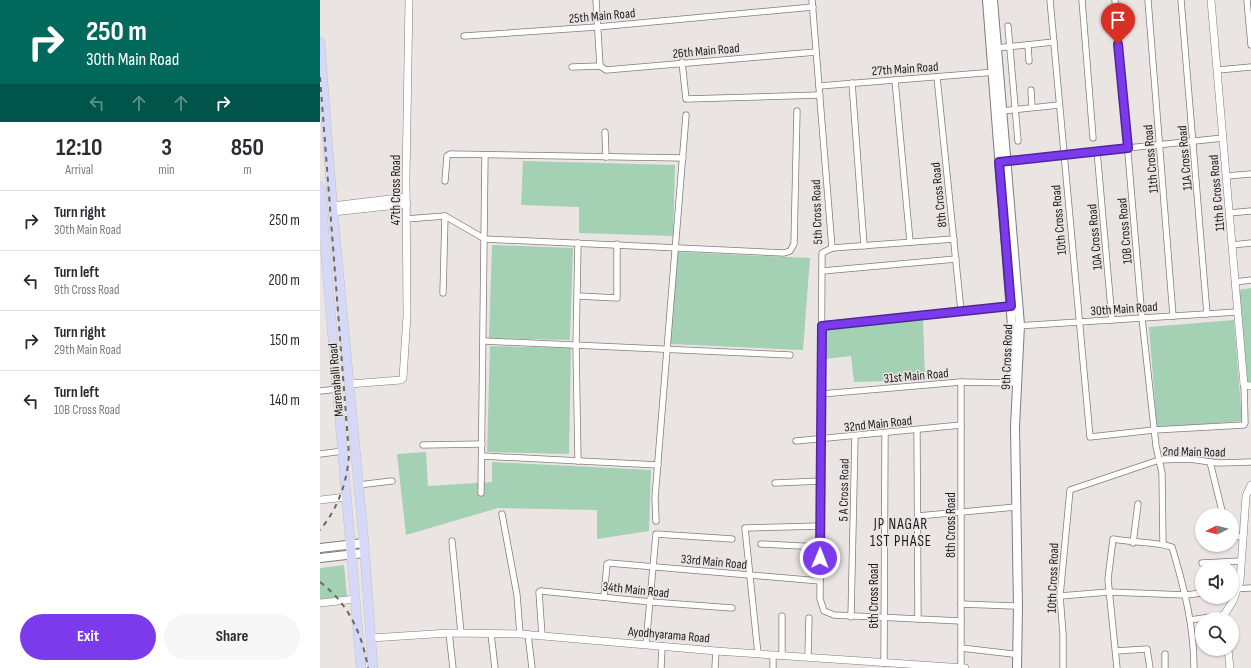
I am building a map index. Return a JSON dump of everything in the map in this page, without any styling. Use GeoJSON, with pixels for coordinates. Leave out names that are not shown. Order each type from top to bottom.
{"type":"FeatureCollection","features":[{"type":"Feature","properties":{"kind":"main road","name":"9th Cross Road"},"geometry":{"type":"LineString","coordinates":[[987,0],[995,72],[1016,326],[1013,507],[1013,668]]}},
{"type":"Feature","properties":{"kind":"main road","name":"9th Cross Road"},"geometry":{"type":"LineString","coordinates":[[993,0],[996,48],[995,72],[1002,111],[1002,161],[1011,306],[1016,326],[1010,432],[1018,606],[1017,668]]}},
{"type":"Feature","properties":{"kind":"main road","name":"Marenahalli Road"},"geometry":{"type":"LineString","coordinates":[[320,42],[332,209],[364,543],[373,668]]}},
{"type":"Feature","properties":{"kind":"main road","name":"Marenahalli Road"},"geometry":{"type":"LineString","coordinates":[[320,187],[346,497],[353,554],[361,668]]}},
{"type":"Feature","properties":{"kind":"main road"},"geometry":{"type":"LineString","coordinates":[[321,210],[332,209]]}},
{"type":"Feature","properties":{"kind":"main road"},"geometry":{"type":"LineString","coordinates":[[320,548],[364,543]]}},
{"type":"Feature","properties":{"kind":"main road"},"geometry":{"type":"LineString","coordinates":[[320,558],[364,553]]}},
{"type":"Feature","properties":{"kind":"street","name":"47th Cross Road"},"geometry":{"type":"LineString","coordinates":[[349,384],[401,380],[403,378],[407,316],[406,200],[409,0]]}},
{"type":"Feature","properties":{"kind":"street"},"geometry":{"type":"LineString","coordinates":[[596,0],[600,66]]}},
{"type":"Feature","properties":{"kind":"street","name":"5th Cross Road"},"geometry":{"type":"LineString","coordinates":[[812,0],[832,248],[822,253],[820,599],[824,611],[834,615],[851,617]]}},
{"type":"Feature","properties":{"kind":"street","name":"10th Cross Road"},"geometry":{"type":"LineString","coordinates":[[1050,0],[1078,322],[1090,438],[1154,430]]}},
{"type":"Feature","properties":{"kind":"street"},"geometry":{"type":"LineString","coordinates":[[1082,0],[1093,138]]}},
{"type":"Feature","properties":{"kind":"street","name":"10B Cross Road"},"geometry":{"type":"LineString","coordinates":[[1114,0],[1142,318],[1154,430],[1164,494],[1163,544]]}},
{"type":"Feature","properties":{"kind":"street","name":"11th Cross Road"},"geometry":{"type":"LineString","coordinates":[[1148,0],[1173,316]]}},
{"type":"Feature","properties":{"kind":"street","name":"11A Cross Road"},"geometry":{"type":"LineString","coordinates":[[1181,0],[1194,141],[1207,314]]}},
{"type":"Feature","properties":{"kind":"street","name":"11th B Cross Road"},"geometry":{"type":"LineString","coordinates":[[1212,0],[1235,282],[1247,385]]}},
{"type":"Feature","properties":{"kind":"street"},"geometry":{"type":"LineString","coordinates":[[1248,1],[1251,44]]}},
{"type":"Feature","properties":{"kind":"street","name":"25th Main Road"},"geometry":{"type":"LineString","coordinates":[[464,36],[597,27],[813,7]]}},
{"type":"Feature","properties":{"kind":"street"},"geometry":{"type":"LineString","coordinates":[[1008,26],[1018,141]]}},
{"type":"Feature","properties":{"kind":"street"},"geometry":{"type":"LineString","coordinates":[[996,48],[1054,42]]}},
{"type":"Feature","properties":{"kind":"street"},"geometry":{"type":"LineString","coordinates":[[1028,45],[1029,61]]}},
{"type":"Feature","properties":{"kind":"street","name":"26th Main Road"},"geometry":{"type":"LineString","coordinates":[[572,67],[600,66],[606,70],[682,62],[816,52]]}},
{"type":"Feature","properties":{"kind":"street"},"geometry":{"type":"LineString","coordinates":[[682,62],[686,99],[820,95]]}},
{"type":"Feature","properties":{"kind":"street"},"geometry":{"type":"LineString","coordinates":[[1218,70],[1251,67]]}},
{"type":"Feature","properties":{"kind":"street","name":"27th Main Road"},"geometry":{"type":"LineString","coordinates":[[819,86],[995,72]]}},
{"type":"Feature","properties":{"kind":"street","name":"8th Cross Road"},"geometry":{"type":"LineString","coordinates":[[937,77],[961,311]]}},
{"type":"Feature","properties":{"kind":"street"},"geometry":{"type":"LineString","coordinates":[[895,80],[910,242]]}},
{"type":"Feature","properties":{"kind":"street"},"geometry":{"type":"LineString","coordinates":[[852,83],[864,246]]}},
{"type":"Feature","properties":{"kind":"street"},"geometry":{"type":"LineString","coordinates":[[1031,90],[1032,107]]}},
{"type":"Feature","properties":{"kind":"street"},"geometry":{"type":"LineString","coordinates":[[1002,111],[1060,105]]}},
{"type":"Feature","properties":{"kind":"street"},"geometry":{"type":"LineString","coordinates":[[406,220],[445,216],[485,239],[784,253],[792,250],[794,244],[797,112]]}},
{"type":"Feature","properties":{"kind":"street"},"geometry":{"type":"LineString","coordinates":[[656,520],[658,465],[686,115]]}},
{"type":"Feature","properties":{"kind":"street"},"geometry":{"type":"LineString","coordinates":[[605,132],[606,157]]}},
{"type":"Feature","properties":{"kind":"street"},"geometry":{"type":"LineString","coordinates":[[1002,161],[1223,138]]}},
{"type":"Feature","properties":{"kind":"street","name":"10A Cross Road"},"geometry":{"type":"LineString","coordinates":[[1098,151],[1112,320]]}},
{"type":"Feature","properties":{"kind":"street"},"geometry":{"type":"LineString","coordinates":[[445,181],[447,156],[450,154],[683,158]]}},
{"type":"Feature","properties":{"kind":"street"},"geometry":{"type":"LineString","coordinates":[[481,493],[484,341],[485,155]]}},
{"type":"Feature","properties":{"kind":"street"},"geometry":{"type":"LineString","coordinates":[[1226,176],[1251,174]]}},
{"type":"Feature","properties":{"kind":"street"},"geometry":{"type":"LineString","coordinates":[[332,209],[406,200]]}},
{"type":"Feature","properties":{"kind":"street"},"geometry":{"type":"LineString","coordinates":[[1229,213],[1251,211]]}},
{"type":"Feature","properties":{"kind":"street"},"geometry":{"type":"LineString","coordinates":[[443,293],[445,216]]}},
{"type":"Feature","properties":{"kind":"street"},"geometry":{"type":"LineString","coordinates":[[832,248],[954,239]]}},
{"type":"Feature","properties":{"kind":"street"},"geometry":{"type":"LineString","coordinates":[[578,243],[576,346],[578,461]]}},
{"type":"Feature","properties":{"kind":"street"},"geometry":{"type":"LineString","coordinates":[[1232,245],[1251,243]]}},
{"type":"Feature","properties":{"kind":"street"},"geometry":{"type":"LineString","coordinates":[[578,296],[616,298],[617,244]]}},
{"type":"Feature","properties":{"kind":"street"},"geometry":{"type":"LineString","coordinates":[[822,271],[956,259]]}},
{"type":"Feature","properties":{"kind":"street"},"geometry":{"type":"LineString","coordinates":[[1235,282],[1251,280]]}},
{"type":"Feature","properties":{"kind":"street"},"geometry":{"type":"LineString","coordinates":[[822,326],[1011,306]]}},
{"type":"Feature","properties":{"kind":"street","name":"30th Main Road"},"geometry":{"type":"LineString","coordinates":[[1016,326],[1238,312]]}},
{"type":"Feature","properties":{"kind":"street"},"geometry":{"type":"LineString","coordinates":[[484,341],[790,355]]}},
{"type":"Feature","properties":{"kind":"street","name":"8th Cross Road"},"geometry":{"type":"LineString","coordinates":[[961,382],[961,648],[963,668]]}},
{"type":"Feature","properties":{"kind":"street","name":"31st Main Road"},"geometry":{"type":"LineString","coordinates":[[821,394],[961,382],[1012,383]]}},
{"type":"Feature","properties":{"kind":"street"},"geometry":{"type":"LineString","coordinates":[[1154,430],[1245,424],[1247,385]]}},
{"type":"Feature","properties":{"kind":"street"},"geometry":{"type":"LineString","coordinates":[[320,391],[338,389]]}},
{"type":"Feature","properties":{"kind":"street","name":"32nd Main Road"},"geometry":{"type":"LineString","coordinates":[[796,441],[885,434],[961,425]]}},
{"type":"Feature","properties":{"kind":"street"},"geometry":{"type":"LineString","coordinates":[[917,430],[918,619]]}},
{"type":"Feature","properties":{"kind":"street","name":"6th Cross Road"},"geometry":{"type":"LineString","coordinates":[[885,434],[884,618],[887,664]]}},
{"type":"Feature","properties":{"kind":"street","name":"5 A Cross Road"},"geometry":{"type":"LineString","coordinates":[[851,617],[855,436]]}},
{"type":"Feature","properties":{"kind":"street"},"geometry":{"type":"LineString","coordinates":[[423,444],[482,444]]}},
{"type":"Feature","properties":{"kind":"street"},"geometry":{"type":"LineString","coordinates":[[320,454],[343,451]]}},
{"type":"Feature","properties":{"kind":"street"},"geometry":{"type":"LineString","coordinates":[[482,456],[658,465]]}},
{"type":"Feature","properties":{"kind":"street","name":"2nd Main Road"},"geometry":{"type":"LineString","coordinates":[[1070,490],[1159,460],[1189,459],[1210,462],[1251,462]]}},
{"type":"Feature","properties":{"kind":"street"},"geometry":{"type":"LineString","coordinates":[[1210,462],[1221,508]]}},
{"type":"Feature","properties":{"kind":"street"},"geometry":{"type":"LineString","coordinates":[[358,485],[392,481]]}},
{"type":"Feature","properties":{"kind":"street"},"geometry":{"type":"LineString","coordinates":[[775,483],[821,481]]}},
{"type":"Feature","properties":{"kind":"street"},"geometry":{"type":"LineString","coordinates":[[1239,582],[1246,496],[1251,485]]}},
{"type":"Feature","properties":{"kind":"street","name":"10th Cross Road"},"geometry":{"type":"LineString","coordinates":[[1063,668],[1063,634],[1060,596],[1070,490]]}},
{"type":"Feature","properties":{"kind":"street"},"geometry":{"type":"LineString","coordinates":[[320,500],[346,497]]}},
{"type":"Feature","properties":{"kind":"street"},"geometry":{"type":"LineString","coordinates":[[1133,543],[1138,504]]}},
{"type":"Feature","properties":{"kind":"street"},"geometry":{"type":"LineString","coordinates":[[918,516],[1013,507]]}},
{"type":"Feature","properties":{"kind":"street"},"geometry":{"type":"LineString","coordinates":[[502,514],[524,634],[532,668]]}},
{"type":"Feature","properties":{"kind":"street"},"geometry":{"type":"LineString","coordinates":[[758,654],[744,530],[747,527],[820,526]]}},
{"type":"Feature","properties":{"kind":"street"},"geometry":{"type":"LineString","coordinates":[[646,644],[656,534],[732,539]]}},
{"type":"Feature","properties":{"kind":"street"},"geometry":{"type":"LineString","coordinates":[[1239,537],[1243,537]]}},
{"type":"Feature","properties":{"kind":"street"},"geometry":{"type":"LineString","coordinates":[[1117,668],[1108,578],[1113,539],[1133,543],[1163,544],[1172,547],[1186,595],[1190,620],[1194,668]]}},
{"type":"Feature","properties":{"kind":"street"},"geometry":{"type":"LineString","coordinates":[[452,541],[461,633]]}},
{"type":"Feature","properties":{"kind":"street"},"geometry":{"type":"LineString","coordinates":[[761,544],[820,548]]}},
{"type":"Feature","properties":{"kind":"street","name":"33rd Main Road"},"geometry":{"type":"LineString","coordinates":[[604,596],[607,564],[749,576],[820,580]]}},
{"type":"Feature","properties":{"kind":"street"},"geometry":{"type":"LineString","coordinates":[[1239,589],[1251,588]]}},
{"type":"Feature","properties":{"kind":"street","name":"34th Main Road"},"geometry":{"type":"LineString","coordinates":[[542,636],[539,592],[541,591],[604,596],[651,602],[732,608]]}},
{"type":"Feature","properties":{"kind":"street"},"geometry":{"type":"LineString","coordinates":[[1060,596],[1109,592],[1186,595],[1195,594]]}},
{"type":"Feature","properties":{"kind":"street"},"geometry":{"type":"LineString","coordinates":[[320,603],[356,600]]}},
{"type":"Feature","properties":{"kind":"street"},"geometry":{"type":"LineString","coordinates":[[961,604],[1014,606]]}},
{"type":"Feature","properties":{"kind":"street"},"geometry":{"type":"LineString","coordinates":[[782,616],[782,655]]}},
{"type":"Feature","properties":{"kind":"street"},"geometry":{"type":"LineString","coordinates":[[851,617],[961,621]]}},
{"type":"Feature","properties":{"kind":"street"},"geometry":{"type":"LineString","coordinates":[[808,656],[809,618]]}},
{"type":"Feature","properties":{"kind":"street"},"geometry":{"type":"LineString","coordinates":[[1190,620],[1195,620]]}},
{"type":"Feature","properties":{"kind":"street"},"geometry":{"type":"LineString","coordinates":[[449,633],[453,668]]}},
{"type":"Feature","properties":{"kind":"street","name":"Ayodhyarama Road"},"geometry":{"type":"LineString","coordinates":[[371,638],[449,633],[524,634],[716,651],[808,656],[923,667],[963,668]]}},
{"type":"Feature","properties":{"kind":"street"},"geometry":{"type":"LineString","coordinates":[[491,634],[495,668]]}},
{"type":"Feature","properties":{"kind":"street"},"geometry":{"type":"LineString","coordinates":[[660,668],[662,646]]}},
{"type":"Feature","properties":{"kind":"street"},"geometry":{"type":"LineString","coordinates":[[961,648],[1013,654]]}},
{"type":"Feature","properties":{"kind":"street"},"geometry":{"type":"LineString","coordinates":[[1116,651],[1147,649],[1150,668]]}},
{"type":"Feature","properties":{"kind":"street"},"geometry":{"type":"LineString","coordinates":[[715,668],[716,651]]}},
{"type":"Feature","properties":{"kind":"street"},"geometry":{"type":"LineString","coordinates":[[1165,654],[1165,668]]}},
{"type":"Feature","properties":{"kind":"street"},"geometry":{"type":"LineString","coordinates":[[773,655],[773,668]]}},
{"type":"Feature","properties":{"kind":"street"},"geometry":{"type":"LineString","coordinates":[[1229,656],[1230,668]]}},
{"type":"Feature","properties":{"kind":"green space"},"geometry":{"type":"Polygon","coordinates":[[[523,161],[675,165],[673,236],[579,233],[579,207],[521,205],[523,161]]]}},
{"type":"Feature","properties":{"kind":"green space"},"geometry":{"type":"Polygon","coordinates":[[[492,245],[573,248],[570,340],[489,338],[492,245]]]}},
{"type":"Feature","properties":{"kind":"green space"},"geometry":{"type":"Polygon","coordinates":[[[677,252],[810,258],[803,350],[670,344],[677,252]]]}},
{"type":"Feature","properties":{"kind":"green space"},"geometry":{"type":"Polygon","coordinates":[[[1251,288],[1251,384],[1246,384],[1239,290],[1251,288]]]}},
{"type":"Feature","properties":{"kind":"green space"},"geometry":{"type":"Polygon","coordinates":[[[923,318],[925,380],[854,382],[851,356],[825,359],[825,327],[923,318]]]}},
{"type":"Feature","properties":{"kind":"green space"},"geometry":{"type":"Polygon","coordinates":[[[1234,320],[1242,421],[1157,428],[1149,327],[1234,320]]]}},
{"type":"Feature","properties":{"kind":"green space"},"geometry":{"type":"Polygon","coordinates":[[[490,346],[571,348],[569,454],[487,452],[490,346]]]}},
{"type":"Feature","properties":{"kind":"green space"},"geometry":{"type":"Polygon","coordinates":[[[426,452],[428,486],[492,482],[492,462],[651,470],[649,531],[597,539],[597,510],[498,508],[406,535],[397,454],[426,452]]]}},
{"type":"Feature","properties":{"kind":"green space"},"geometry":{"type":"Polygon","coordinates":[[[344,565],[347,596],[320,599],[320,568],[344,565]]]}},
{"type":"Feature","properties":{"kind":"railway"},"geometry":{"type":"LineString","coordinates":[[320,77],[349,455],[344,485],[337,504],[320,530]]}},
{"type":"Feature","properties":{"kind":"railway"},"geometry":{"type":"LineString","coordinates":[[320,582],[339,600],[353,620],[362,643],[368,668]]}},
{"type":"Feature","properties":{"kind":"district","name":"JP NAGAR 1ST PHASE"},"geometry":{"type":"Point","coordinates":[901,532]}},
{"type":"Feature","properties":{"kind":"route"},"geometry":{"type":"LineString","coordinates":[[820,558],[822,326],[1011,306],[999,162],[1128,148],[1118,44]]}}]}
